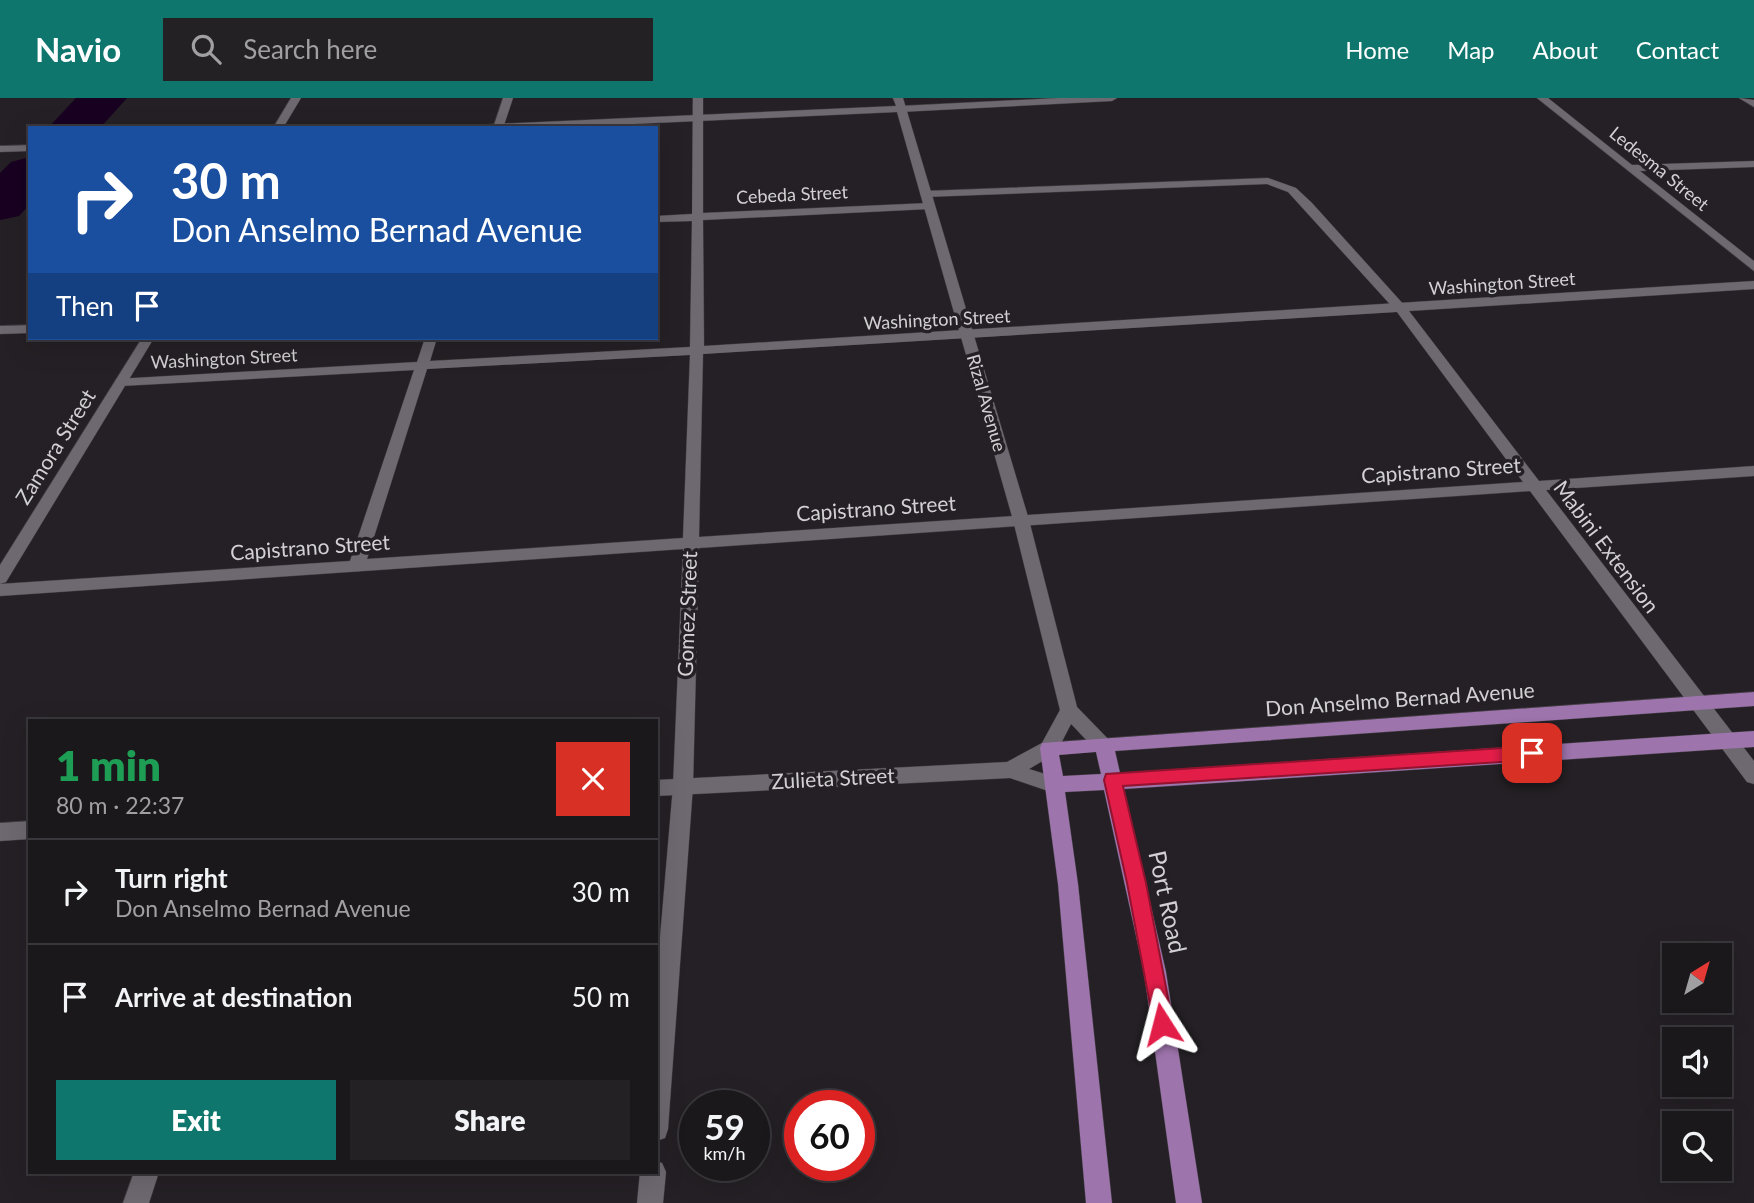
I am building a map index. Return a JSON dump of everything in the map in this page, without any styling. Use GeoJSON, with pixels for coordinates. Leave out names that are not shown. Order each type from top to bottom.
{"type":"FeatureCollection","features":[{"type":"Feature","properties":{"kind":"main road","name":"Don Anselmo Bernad Avenue"},"geometry":{"type":"LineString","coordinates":[[1049,748],[1754,699]]}},
{"type":"Feature","properties":{"kind":"main road"},"geometry":{"type":"LineString","coordinates":[[1054,785],[1754,739]]}},
{"type":"Feature","properties":{"kind":"main road","name":"Port Road"},"geometry":{"type":"LineString","coordinates":[[1104,744],[1155,972],[1189,1203]]}},
{"type":"Feature","properties":{"kind":"main road"},"geometry":{"type":"LineString","coordinates":[[1049,748],[1068,884],[1099,1203]]}},
{"type":"Feature","properties":{"kind":"street"},"geometry":{"type":"LineString","coordinates":[[279,126],[296,98]]}},
{"type":"Feature","properties":{"kind":"street"},"geometry":{"type":"LineString","coordinates":[[498,126],[508,98]]}},
{"type":"Feature","properties":{"kind":"street","name":"Gomez Street"},"geometry":{"type":"LineString","coordinates":[[658,1104],[683,786],[697,351],[698,98]]}},
{"type":"Feature","properties":{"kind":"street"},"geometry":{"type":"LineString","coordinates":[[520,126],[698,118],[899,103],[1112,98]]}},
{"type":"Feature","properties":{"kind":"street","name":"Ledesma Street"},"geometry":{"type":"LineString","coordinates":[[1542,98],[1754,267]]}},
{"type":"Feature","properties":{"kind":"street"},"geometry":{"type":"LineString","coordinates":[[1744,98],[1754,104]]}},
{"type":"Feature","properties":{"kind":"street","name":"Rizal Avenue"},"geometry":{"type":"LineString","coordinates":[[899,103],[1021,520],[1069,710]]}},
{"type":"Feature","properties":{"kind":"street"},"geometry":{"type":"LineString","coordinates":[[0,149],[28,148]]}},
{"type":"Feature","properties":{"kind":"street"},"geometry":{"type":"LineString","coordinates":[[1630,169],[1754,164]]}},
{"type":"Feature","properties":{"kind":"street","name":"Cebeda Street"},"geometry":{"type":"LineString","coordinates":[[658,219],[927,200],[1268,181],[1292,190],[1308,205],[1401,309]]}},
{"type":"Feature","properties":{"kind":"street","name":"Washington Street"},"geometry":{"type":"LineString","coordinates":[[121,382],[967,336],[1754,285]]}},
{"type":"Feature","properties":{"kind":"street","name":"Mabini Extension"},"geometry":{"type":"LineString","coordinates":[[1401,309],[1754,776]]}},
{"type":"Feature","properties":{"kind":"street"},"geometry":{"type":"LineString","coordinates":[[0,330],[28,329]]}},
{"type":"Feature","properties":{"kind":"street","name":"Zamora Street"},"geometry":{"type":"LineString","coordinates":[[0,578],[147,340]]}},
{"type":"Feature","properties":{"kind":"street"},"geometry":{"type":"LineString","coordinates":[[357,565],[430,340]]}},
{"type":"Feature","properties":{"kind":"street","name":"Capistrano Street"},"geometry":{"type":"LineString","coordinates":[[0,590],[1754,471]]}},
{"type":"Feature","properties":{"kind":"street"},"geometry":{"type":"LineString","coordinates":[[1049,748],[1069,710],[1104,744]]}},
{"type":"Feature","properties":{"kind":"street","name":"Zulieta Street"},"geometry":{"type":"LineString","coordinates":[[1010,770],[1049,748]]}},
{"type":"Feature","properties":{"kind":"street","name":"Zulieta Street"},"geometry":{"type":"LineString","coordinates":[[658,788],[1010,770],[1054,785]]}},
{"type":"Feature","properties":{"kind":"street"},"geometry":{"type":"LineString","coordinates":[[0,832],[28,830]]}},
{"type":"Feature","properties":{"kind":"street"},"geometry":{"type":"LineString","coordinates":[[136,1203],[146,1174]]}},
{"type":"Feature","properties":{"kind":"street"},"geometry":{"type":"LineString","coordinates":[[650,1203],[653,1174]]}},
{"type":"Feature","properties":{"kind":"waterway"},"geometry":{"type":"LineString","coordinates":[[74,126],[104,98]]}},
{"type":"Feature","properties":{"kind":"waterway"},"geometry":{"type":"LineString","coordinates":[[0,204],[28,175]]}},
{"type":"Feature","properties":{"kind":"route"},"geometry":{"type":"LineString","coordinates":[[1162,1024],[1155,972],[1137,883],[1112,780],[1532,753]]}}]}
